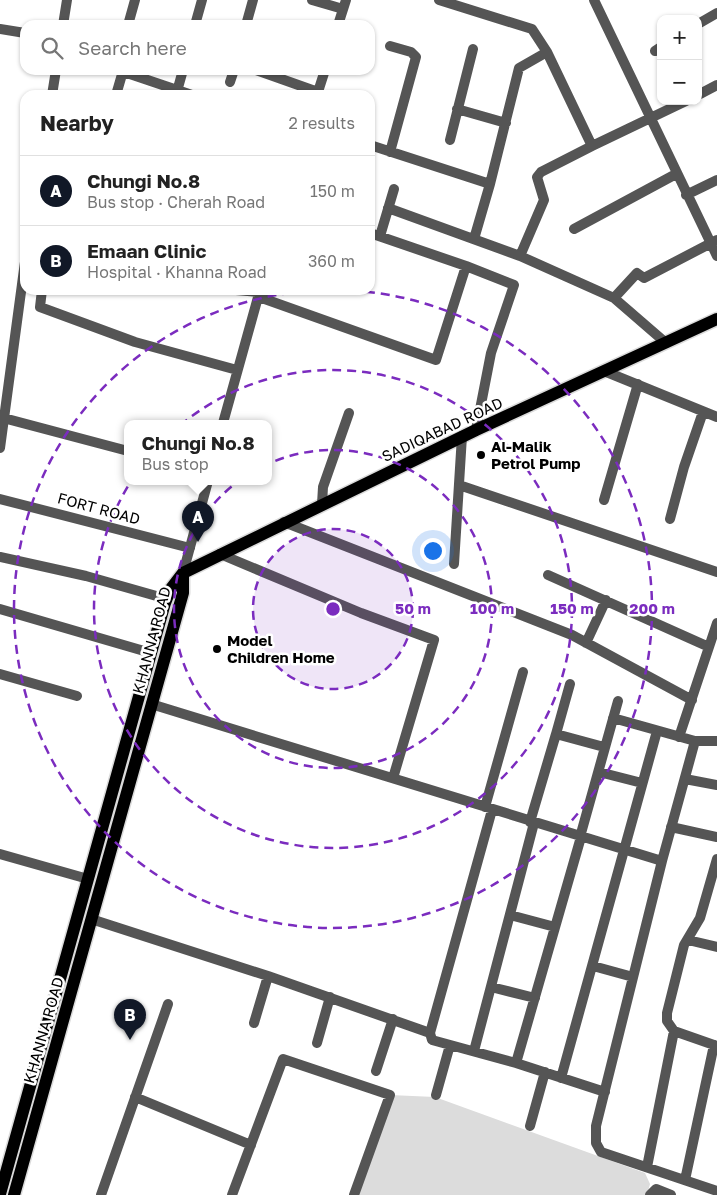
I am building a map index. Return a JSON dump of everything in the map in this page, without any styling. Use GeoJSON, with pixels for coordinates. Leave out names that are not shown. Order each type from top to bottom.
{"type":"FeatureCollection","features":[{"type":"Feature","properties":{"kind":"main road","name":"SADIQABAD ROAD"},"geometry":{"type":"LineString","coordinates":[[183,574],[284,522],[462,436],[717,320]]}},
{"type":"Feature","properties":{"kind":"main road","name":"KHANNA ROAD"},"geometry":{"type":"LineString","coordinates":[[0,1194],[166,600],[170,590],[183,574]]}},
{"type":"Feature","properties":{"kind":"main road","name":"KHANNA ROAD"},"geometry":{"type":"LineString","coordinates":[[14,1195],[183,593],[183,574]]}},
{"type":"Feature","properties":{"kind":"main road"},"geometry":{"type":"LineString","coordinates":[[138,701],[151,704]]}},
{"type":"Feature","properties":{"kind":"main road"},"geometry":{"type":"LineString","coordinates":[[78,915],[91,919]]}},
{"type":"Feature","properties":{"kind":"street"},"geometry":{"type":"LineString","coordinates":[[64,20],[67,0]]}},
{"type":"Feature","properties":{"kind":"street"},"geometry":{"type":"LineString","coordinates":[[129,20],[135,0]]}},
{"type":"Feature","properties":{"kind":"street"},"geometry":{"type":"LineString","coordinates":[[196,20],[202,0]]}},
{"type":"Feature","properties":{"kind":"street"},"geometry":{"type":"LineString","coordinates":[[247,20],[253,0]]}},
{"type":"Feature","properties":{"kind":"street"},"geometry":{"type":"LineString","coordinates":[[312,0],[344,4],[339,20]]}},
{"type":"Feature","properties":{"kind":"street"},"geometry":{"type":"LineString","coordinates":[[439,0],[532,29],[547,52],[592,146]]}},
{"type":"Feature","properties":{"kind":"street"},"geometry":{"type":"LineString","coordinates":[[594,0],[686,195],[714,241],[717,256]]}},
{"type":"Feature","properties":{"kind":"street"},"geometry":{"type":"LineString","coordinates":[[702,22],[717,13]]}},
{"type":"Feature","properties":{"kind":"street"},"geometry":{"type":"LineString","coordinates":[[0,29],[20,33]]}},
{"type":"Feature","properties":{"kind":"street"},"geometry":{"type":"LineString","coordinates":[[390,46],[411,52],[416,57],[390,152]]}},
{"type":"Feature","properties":{"kind":"street"},"geometry":{"type":"LineString","coordinates":[[450,140],[473,49]]}},
{"type":"Feature","properties":{"kind":"street"},"geometry":{"type":"LineString","coordinates":[[474,239],[519,68],[547,52]]}},
{"type":"Feature","properties":{"kind":"street"},"geometry":{"type":"LineString","coordinates":[[53,90],[55,75]]}},
{"type":"Feature","properties":{"kind":"street"},"geometry":{"type":"LineString","coordinates":[[117,90],[119,75]]}},
{"type":"Feature","properties":{"kind":"street"},"geometry":{"type":"LineString","coordinates":[[131,75],[172,90]]}},
{"type":"Feature","properties":{"kind":"street"},"geometry":{"type":"LineString","coordinates":[[178,90],[182,75]]}},
{"type":"Feature","properties":{"kind":"street"},"geometry":{"type":"LineString","coordinates":[[230,82],[232,75]]}},
{"type":"Feature","properties":{"kind":"street"},"geometry":{"type":"LineString","coordinates":[[269,75],[310,90]]}},
{"type":"Feature","properties":{"kind":"street"},"geometry":{"type":"LineString","coordinates":[[319,90],[323,75]]}},
{"type":"Feature","properties":{"kind":"street"},"geometry":{"type":"LineString","coordinates":[[702,92],[717,85]]}},
{"type":"Feature","properties":{"kind":"street"},"geometry":{"type":"LineString","coordinates":[[520,256],[544,200],[537,177],[542,172],[679,105]]}},
{"type":"Feature","properties":{"kind":"street"},"geometry":{"type":"LineString","coordinates":[[457,109],[506,123]]}},
{"type":"Feature","properties":{"kind":"street"},"geometry":{"type":"LineString","coordinates":[[375,147],[490,184]]}},
{"type":"Feature","properties":{"kind":"street"},"geometry":{"type":"LineString","coordinates":[[574,229],[676,174]]}},
{"type":"Feature","properties":{"kind":"street"},"geometry":{"type":"LineString","coordinates":[[686,195],[717,180]]}},
{"type":"Feature","properties":{"kind":"street"},"geometry":{"type":"LineString","coordinates":[[394,189],[388,208],[375,234],[466,266],[514,286],[491,353],[476,430]]}},
{"type":"Feature","properties":{"kind":"street"},"geometry":{"type":"LineString","coordinates":[[388,208],[520,256],[614,298],[666,343]]}},
{"type":"Feature","properties":{"kind":"street"},"geometry":{"type":"LineString","coordinates":[[614,298],[635,274],[644,278],[714,241]]}},
{"type":"Feature","properties":{"kind":"street"},"geometry":{"type":"LineString","coordinates":[[265,295],[436,360],[466,266]]}},
{"type":"Feature","properties":{"kind":"street"},"geometry":{"type":"LineString","coordinates":[[0,448],[5,364],[20,288]]}},
{"type":"Feature","properties":{"kind":"street"},"geometry":{"type":"LineString","coordinates":[[41,295],[40,307],[135,342],[237,370]]}},
{"type":"Feature","properties":{"kind":"street"},"geometry":{"type":"LineString","coordinates":[[224,420],[259,295]]}},
{"type":"Feature","properties":{"kind":"street"},"geometry":{"type":"LineString","coordinates":[[604,371],[717,417]]}},
{"type":"Feature","properties":{"kind":"street"},"geometry":{"type":"LineString","coordinates":[[604,500],[638,384]]}},
{"type":"Feature","properties":{"kind":"street"},"geometry":{"type":"LineString","coordinates":[[670,519],[684,467],[704,412]]}},
{"type":"Feature","properties":{"kind":"street"},"geometry":{"type":"LineString","coordinates":[[322,504],[323,487],[350,413]]}},
{"type":"Feature","properties":{"kind":"street"},"geometry":{"type":"LineString","coordinates":[[1,418],[124,450]]}},
{"type":"Feature","properties":{"kind":"street"},"geometry":{"type":"LineString","coordinates":[[454,564],[462,436]]}},
{"type":"Feature","properties":{"kind":"street"},"geometry":{"type":"LineString","coordinates":[[183,574],[207,485]]}},
{"type":"Feature","properties":{"kind":"street"},"geometry":{"type":"LineString","coordinates":[[459,485],[717,572]]}},
{"type":"Feature","properties":{"kind":"street","name":"FORT ROAD"},"geometry":{"type":"LineString","coordinates":[[0,499],[190,548]]}},
{"type":"Feature","properties":{"kind":"street"},"geometry":{"type":"LineString","coordinates":[[284,522],[533,618],[586,642],[692,700]]}},
{"type":"Feature","properties":{"kind":"street"},"geometry":{"type":"LineString","coordinates":[[220,554],[361,613],[434,640],[393,778]]}},
{"type":"Feature","properties":{"kind":"street"},"geometry":{"type":"LineString","coordinates":[[0,557],[86,576],[166,600]]}},
{"type":"Feature","properties":{"kind":"street"},"geometry":{"type":"LineString","coordinates":[[548,575],[709,647]]}},
{"type":"Feature","properties":{"kind":"street"},"geometry":{"type":"LineString","coordinates":[[586,642],[606,600]]}},
{"type":"Feature","properties":{"kind":"street"},"geometry":{"type":"LineString","coordinates":[[0,609],[152,652]]}},
{"type":"Feature","properties":{"kind":"street"},"geometry":{"type":"LineString","coordinates":[[679,737],[717,623]]}},
{"type":"Feature","properties":{"kind":"street"},"geometry":{"type":"LineString","coordinates":[[523,672],[430,1033],[432,1040],[516,1063],[605,1092]]}},
{"type":"Feature","properties":{"kind":"street"},"geometry":{"type":"LineString","coordinates":[[0,674],[77,696]]}},
{"type":"Feature","properties":{"kind":"street"},"geometry":{"type":"LineString","coordinates":[[474,1051],[510,915],[532,822],[570,684]]}},
{"type":"Feature","properties":{"kind":"street"},"geometry":{"type":"LineString","coordinates":[[516,1063],[618,701]]}},
{"type":"Feature","properties":{"kind":"street"},"geometry":{"type":"LineString","coordinates":[[151,704],[662,861]]}},
{"type":"Feature","properties":{"kind":"street"},"geometry":{"type":"LineString","coordinates":[[613,718],[679,737],[717,741]]}},
{"type":"Feature","properties":{"kind":"street"},"geometry":{"type":"LineString","coordinates":[[561,1078],[657,731]]}},
{"type":"Feature","properties":{"kind":"street"},"geometry":{"type":"LineString","coordinates":[[556,734],[604,747]]}},
{"type":"Feature","properties":{"kind":"street"},"geometry":{"type":"LineString","coordinates":[[695,740],[662,861],[596,1126],[598,1148],[601,1152],[717,1191]]}},
{"type":"Feature","properties":{"kind":"street"},"geometry":{"type":"LineString","coordinates":[[598,772],[642,783]]}},
{"type":"Feature","properties":{"kind":"street"},"geometry":{"type":"LineString","coordinates":[[684,779],[717,785]]}},
{"type":"Feature","properties":{"kind":"street"},"geometry":{"type":"LineString","coordinates":[[671,827],[717,836]]}},
{"type":"Feature","properties":{"kind":"street"},"geometry":{"type":"LineString","coordinates":[[0,854],[88,879]]}},
{"type":"Feature","properties":{"kind":"street"},"geometry":{"type":"LineString","coordinates":[[647,1168],[674,1032],[667,1020],[667,1013],[684,946],[700,918],[717,859]]}},
{"type":"Feature","properties":{"kind":"street"},"geometry":{"type":"LineString","coordinates":[[510,915],[555,927]]}},
{"type":"Feature","properties":{"kind":"street"},"geometry":{"type":"LineString","coordinates":[[91,919],[330,996],[430,1033]]}},
{"type":"Feature","properties":{"kind":"street"},"geometry":{"type":"LineString","coordinates":[[688,940],[717,947]]}},
{"type":"Feature","properties":{"kind":"street"},"geometry":{"type":"LineString","coordinates":[[592,966],[633,977]]}},
{"type":"Feature","properties":{"kind":"street"},"geometry":{"type":"LineString","coordinates":[[254,1023],[268,976]]}},
{"type":"Feature","properties":{"kind":"street"},"geometry":{"type":"LineString","coordinates":[[491,987],[535,998]]}},
{"type":"Feature","properties":{"kind":"street"},"geometry":{"type":"LineString","coordinates":[[317,1043],[330,996]]}},
{"type":"Feature","properties":{"kind":"street"},"geometry":{"type":"LineString","coordinates":[[101,1195],[168,1004]]}},
{"type":"Feature","properties":{"kind":"street"},"geometry":{"type":"LineString","coordinates":[[376,1071],[393,1019]]}},
{"type":"Feature","properties":{"kind":"street"},"geometry":{"type":"LineString","coordinates":[[674,1032],[715,1045],[685,1180]]}},
{"type":"Feature","properties":{"kind":"street"},"geometry":{"type":"LineString","coordinates":[[436,1095],[450,1044]]}},
{"type":"Feature","properties":{"kind":"street"},"geometry":{"type":"LineString","coordinates":[[232,1195],[283,1059],[390,1095],[354,1195]]}},
{"type":"Feature","properties":{"kind":"street"},"geometry":{"type":"LineString","coordinates":[[530,1126],[545,1072]]}},
{"type":"Feature","properties":{"kind":"street"},"geometry":{"type":"LineString","coordinates":[[135,1097],[250,1146]]}},
{"type":"Feature","properties":{"kind":"street"},"geometry":{"type":"LineString","coordinates":[[650,1195],[656,1190],[671,1195]]}},
{"type":"Feature","properties":{"kind":"shaded area"},"geometry":{"type":"Polygon","coordinates":[[[390,1095],[435,1097],[645,1173],[650,1184],[647,1195],[354,1195],[390,1095]]]}},
{"type":"Feature","properties":{"kind":"place","name":"Al-Malik Petrol Pump"},"geometry":{"type":"Point","coordinates":[481,455]}},
{"type":"Feature","properties":{"kind":"place","name":"Chungi No.8"},"geometry":{"type":"Point","coordinates":[198,542]}},
{"type":"Feature","properties":{"kind":"place","name":"Model Children Home"},"geometry":{"type":"Point","coordinates":[217,649]}},
{"type":"Feature","properties":{"kind":"place","name":"Emaan Clinic"},"geometry":{"type":"Point","coordinates":[130,1040]}}]}
